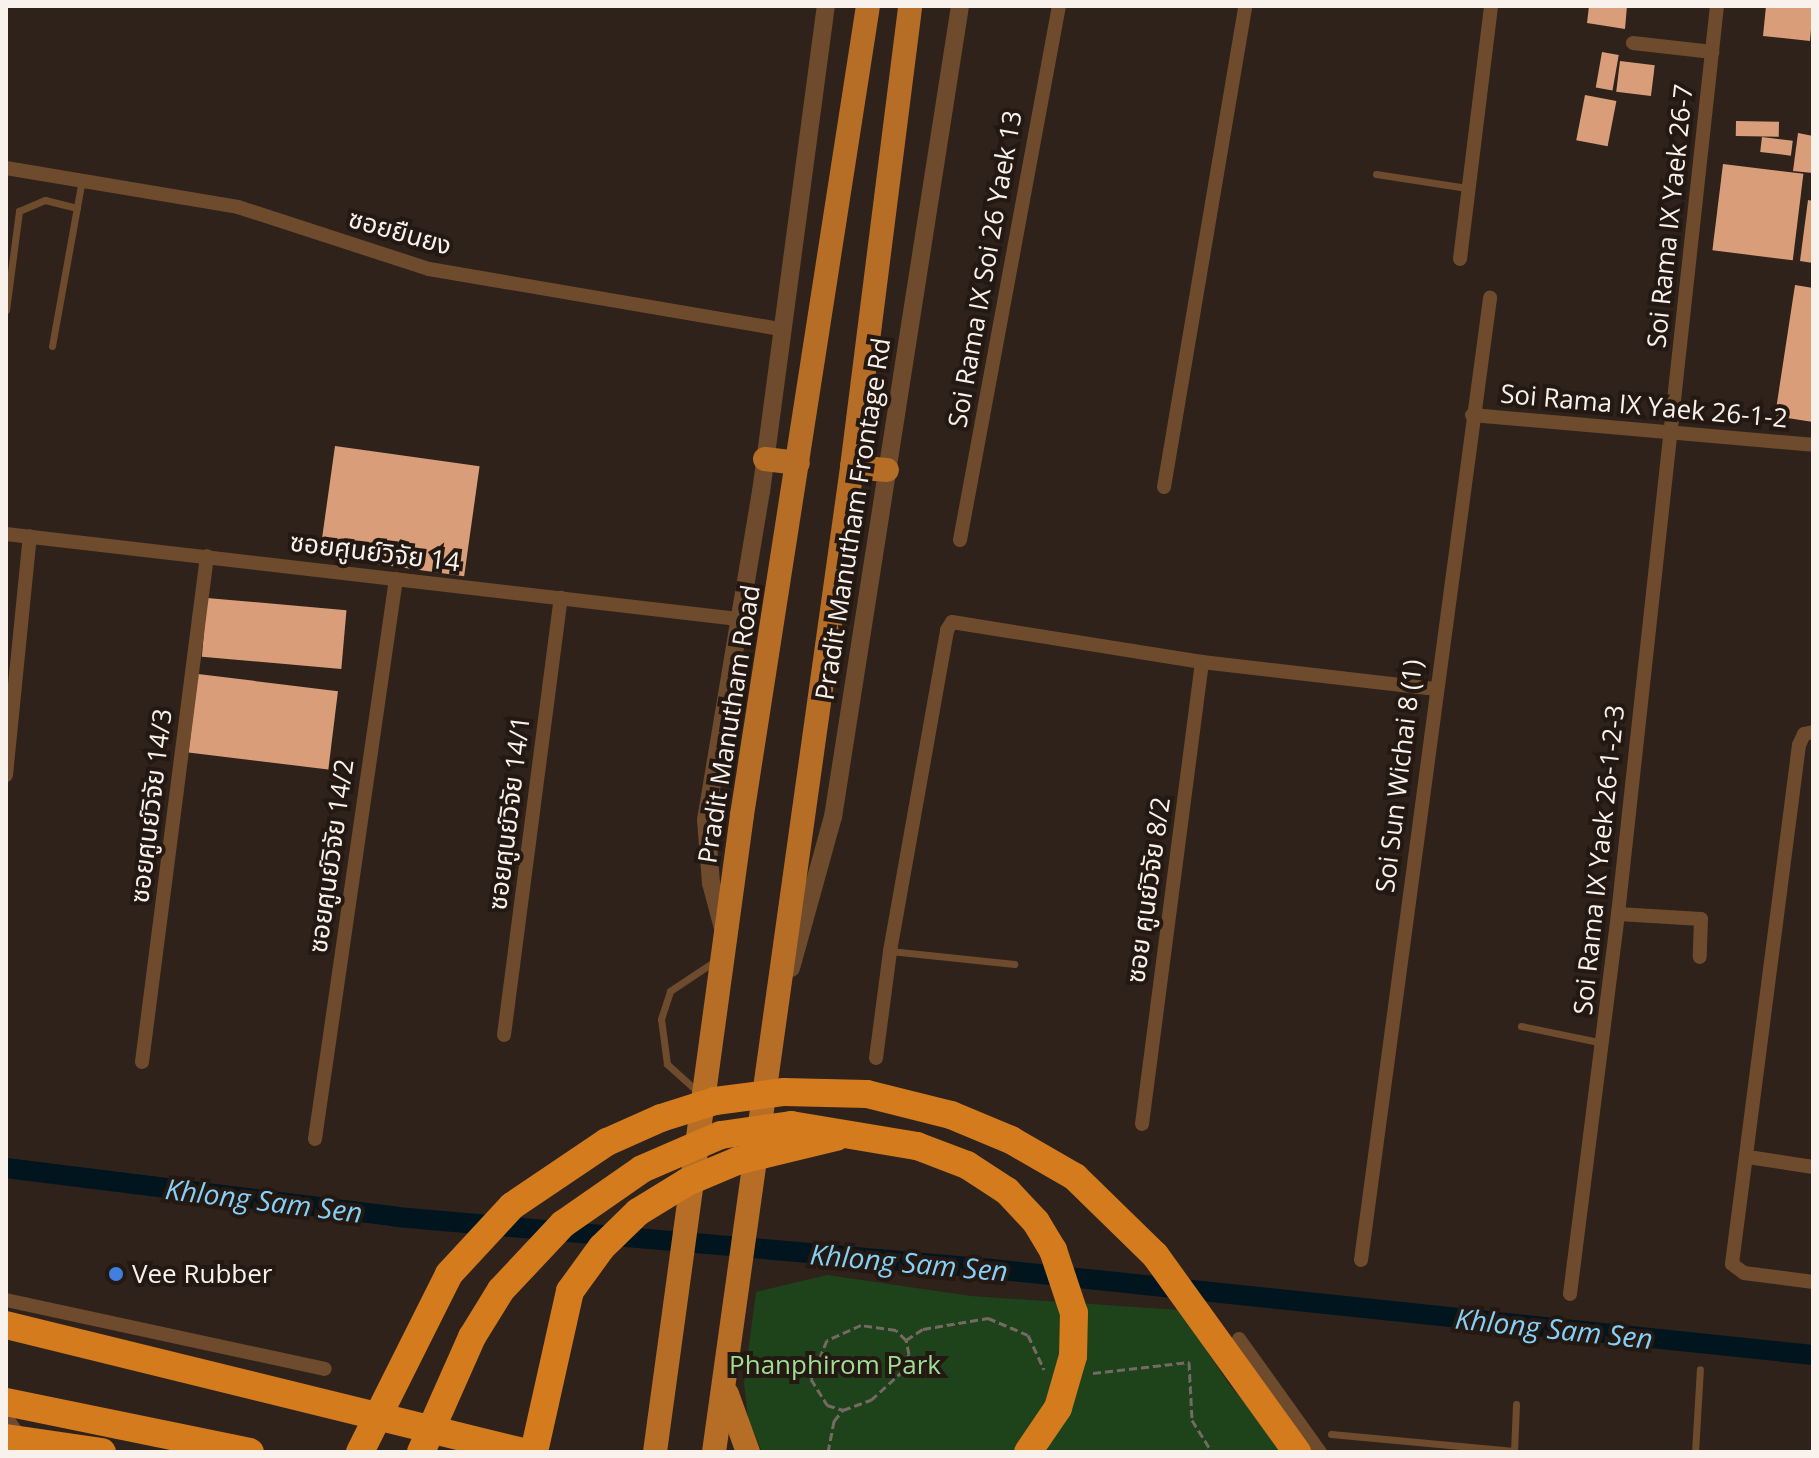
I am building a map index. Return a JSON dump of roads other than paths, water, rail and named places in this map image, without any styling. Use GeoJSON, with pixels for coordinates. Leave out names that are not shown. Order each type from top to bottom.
{"type":"FeatureCollection","features":[{"type":"Feature","properties":{"kind":"highway"},"geometry":{"type":"LineString","coordinates":[[360,1452],[449,1274],[512,1206],[607,1142],[661,1118],[715,1101],[784,1092],[867,1094],[951,1115],[1011,1140],[1075,1177],[1155,1255],[1297,1452]]}},
{"type":"Feature","properties":{"kind":"highway"},"geometry":{"type":"LineString","coordinates":[[421,1452],[479,1326],[501,1290],[563,1224],[642,1169],[721,1135],[791,1125],[917,1146],[967,1165],[1007,1191],[1053,1250],[1074,1313],[1073,1356],[1058,1408],[1028,1452]]}},
{"type":"Feature","properties":{"kind":"highway"},"geometry":{"type":"LineString","coordinates":[[534,1452],[570,1291],[602,1247],[638,1212],[687,1182],[737,1161],[852,1134]]}},
{"type":"Feature","properties":{"kind":"highway"},"geometry":{"type":"LineString","coordinates":[[6,1325],[523,1452]]}},
{"type":"Feature","properties":{"kind":"highway"},"geometry":{"type":"LineString","coordinates":[[6,1402],[250,1452]]}},
{"type":"Feature","properties":{"kind":"highway"},"geometry":{"type":"LineString","coordinates":[[6,1438],[102,1452]]}},
{"type":"Feature","properties":{"kind":"main road","name":"Pradit Manutham Road"},"geometry":{"type":"LineString","coordinates":[[655,1452],[694,1192],[725,949],[868,6]]}},
{"type":"Feature","properties":{"kind":"main road"},"geometry":{"type":"LineString","coordinates":[[714,1452],[852,467],[910,6]]}},
{"type":"Feature","properties":{"kind":"main road"},"geometry":{"type":"LineString","coordinates":[[765,459],[798,463]]}},
{"type":"Feature","properties":{"kind":"main road"},"geometry":{"type":"LineString","coordinates":[[852,467],[887,470]]}},
{"type":"Feature","properties":{"kind":"main road"},"geometry":{"type":"LineString","coordinates":[[724,1380],[748,1452]]}},
{"type":"Feature","properties":{"kind":"street"},"geometry":{"type":"LineString","coordinates":[[725,949],[711,883],[706,820],[765,459],[826,6]]}},
{"type":"Feature","properties":{"kind":"street","name":"Pradit Manutham Frontage Rd"},"geometry":{"type":"LineString","coordinates":[[773,1034],[833,817],[960,6]]}},
{"type":"Feature","properties":{"kind":"street","name":"Soi Rama IX Soi 26 Yaek 13"},"geometry":{"type":"LineString","coordinates":[[960,540],[1059,6]]}},
{"type":"Feature","properties":{"kind":"street"},"geometry":{"type":"LineString","coordinates":[[1164,487],[1245,6]]}},
{"type":"Feature","properties":{"kind":"street"},"geometry":{"type":"LineString","coordinates":[[1460,259],[1491,6]]}},
{"type":"Feature","properties":{"kind":"street","name":"Soi Rama IX Yaek 26-7"},"geometry":{"type":"LineString","coordinates":[[1670,431],[1717,6]]}},
{"type":"Feature","properties":{"kind":"street"},"geometry":{"type":"LineString","coordinates":[[1633,43],[1712,52]]}},
{"type":"Feature","properties":{"kind":"street","name":"ซอยยืนยง"},"geometry":{"type":"LineString","coordinates":[[6,168],[82,178],[238,207],[429,269],[784,330]]}},
{"type":"Feature","properties":{"kind":"street","name":"Soi Sun Wichai 8 (1)"},"geometry":{"type":"LineString","coordinates":[[1361,1260],[1434,689],[1490,298]]}},
{"type":"Feature","properties":{"kind":"street","name":"Soi Rama IX Yaek 26-1-2"},"geometry":{"type":"LineString","coordinates":[[1472,415],[1813,445]]}},
{"type":"Feature","properties":{"kind":"street","name":"Soi Rama IX Yaek 26-1-2-3"},"geometry":{"type":"LineString","coordinates":[[1570,1294],[1618,914],[1670,431]]}},
{"type":"Feature","properties":{"kind":"street","name":"ซอยศูนย์วิจัย 14"},"geometry":{"type":"LineString","coordinates":[[6,534],[738,619]]}},
{"type":"Feature","properties":{"kind":"street"},"geometry":{"type":"LineString","coordinates":[[6,775],[30,536]]}},
{"type":"Feature","properties":{"kind":"street","name":"ซอยศูนย์วิจัย 14/3"},"geometry":{"type":"LineString","coordinates":[[142,1062],[207,556]]}},
{"type":"Feature","properties":{"kind":"street","name":"ซอยศูนย์วิจัย 14/2"},"geometry":{"type":"LineString","coordinates":[[315,1139],[396,579]]}},
{"type":"Feature","properties":{"kind":"street","name":"ซอยศูนย์วิจัย 14/1"},"geometry":{"type":"LineString","coordinates":[[504,1035],[561,598]]}},
{"type":"Feature","properties":{"kind":"street"},"geometry":{"type":"LineString","coordinates":[[876,1058],[890,951],[949,625],[1202,662],[1434,689]]}},
{"type":"Feature","properties":{"kind":"street","name":"ซอย ศูนย์วิจัย 8/2"},"geometry":{"type":"LineString","coordinates":[[1142,1124],[1202,662]]}},
{"type":"Feature","properties":{"kind":"street"},"geometry":{"type":"LineString","coordinates":[[1813,732],[1804,734],[1799,745],[1748,1157],[1738,1205],[1735,1270],[1813,1282]]}},
{"type":"Feature","properties":{"kind":"street"},"geometry":{"type":"LineString","coordinates":[[1618,914],[1701,919],[1700,957]]}},
{"type":"Feature","properties":{"kind":"street"},"geometry":{"type":"LineString","coordinates":[[1748,1157],[1813,1167]]}},
{"type":"Feature","properties":{"kind":"street"},"geometry":{"type":"LineString","coordinates":[[6,1300],[325,1369]]}},
{"type":"Feature","properties":{"kind":"street"},"geometry":{"type":"LineString","coordinates":[[1239,1339],[1320,1452]]}},
{"type":"Feature","properties":{"kind":"street"},"geometry":{"type":"LineString","coordinates":[[1228,1383],[1257,1366]]}},
{"type":"Feature","properties":{"kind":"street"},"geometry":{"type":"LineString","coordinates":[[6,1417],[29,1452]]}},
{"type":"Feature","properties":{"kind":"lane"},"geometry":{"type":"LineString","coordinates":[[1376,174],[1467,188]]}},
{"type":"Feature","properties":{"kind":"lane"},"geometry":{"type":"LineString","coordinates":[[52,346],[82,178]]}},
{"type":"Feature","properties":{"kind":"lane"},"geometry":{"type":"LineString","coordinates":[[6,310],[19,211],[45,200],[77,208]]}},
{"type":"Feature","properties":{"kind":"lane"},"geometry":{"type":"LineString","coordinates":[[706,1099],[667,1064],[661,1019],[670,991],[725,949]]}},
{"type":"Feature","properties":{"kind":"lane"},"geometry":{"type":"LineString","coordinates":[[890,951],[1014,964]]}},
{"type":"Feature","properties":{"kind":"lane"},"geometry":{"type":"LineString","coordinates":[[1521,1026],[1603,1043]]}},
{"type":"Feature","properties":{"kind":"lane"},"geometry":{"type":"LineString","coordinates":[[1695,1452],[1700,1369]]}},
{"type":"Feature","properties":{"kind":"lane"},"geometry":{"type":"LineString","coordinates":[[1331,1434],[1458,1449],[1514,1452],[1516,1404]]}},
{"type":"Feature","properties":{"kind":"lane"},"geometry":{"type":"LineString","coordinates":[[1404,1441],[1404,1452]]}},
{"type":"Feature","properties":{"kind":"waterway","name":"Khlong Sam Sen"},"geometry":{"type":"LineString","coordinates":[[6,1168],[397,1217],[992,1269],[1813,1355]]}},
{"type":"Feature","properties":{"kind":"place","name":"Vee Rubber"},"geometry":{"type":"Point","coordinates":[116,1274]}},
{"type":"Feature","properties":{"kind":"park label","name":"Phanphirom Park"},"geometry":{"type":"Point","coordinates":[835,1365]}}]}
